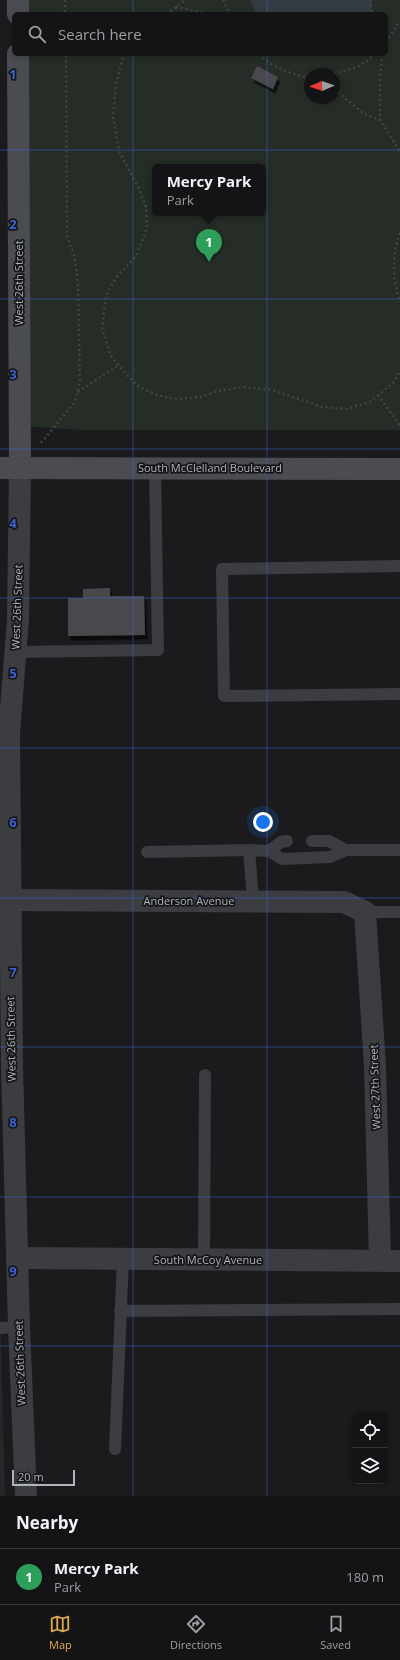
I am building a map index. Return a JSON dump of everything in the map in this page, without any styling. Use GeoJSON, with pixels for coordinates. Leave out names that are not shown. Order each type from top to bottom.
{"type":"FeatureCollection","features":[{"type":"Feature","properties":{"kind":"main road"},"geometry":{"type":"LineString","coordinates":[[18,0],[18,12]]}},
{"type":"Feature","properties":{"kind":"main road","name":"West 26th Street"},"geometry":{"type":"LineString","coordinates":[[10,468],[18,56]]}},
{"type":"Feature","properties":{"kind":"main road","name":"South McClelland Boulevard"},"geometry":{"type":"LineString","coordinates":[[10,468],[400,468]]}},
{"type":"Feature","properties":{"kind":"street","name":"West 26th Street"},"geometry":{"type":"LineString","coordinates":[[10,468],[18,619],[9,734],[10,900],[6,1066],[17,1258],[9,1328],[26,1496]]}},
{"type":"Feature","properties":{"kind":"street","name":"Anderson Avenue"},"geometry":{"type":"LineString","coordinates":[[10,900],[344,902],[365,912]]}},
{"type":"Feature","properties":{"kind":"street","name":"West 27th Street"},"geometry":{"type":"LineString","coordinates":[[365,912],[390,1261]]}},
{"type":"Feature","properties":{"kind":"street","name":"South McCoy Avenue"},"geometry":{"type":"LineString","coordinates":[[17,1258],[390,1261]]}},
{"type":"Feature","properties":{"kind":"lane"},"geometry":{"type":"LineString","coordinates":[[15,652],[158,650],[155,468]]}},
{"type":"Feature","properties":{"kind":"lane"},"geometry":{"type":"LineString","coordinates":[[400,566],[222,569],[224,696],[400,694]]}},
{"type":"Feature","properties":{"kind":"lane"},"geometry":{"type":"LineString","coordinates":[[269,851],[281,842],[287,841]]}},
{"type":"Feature","properties":{"kind":"lane"},"geometry":{"type":"LineString","coordinates":[[312,841],[329,841],[346,850]]}},
{"type":"Feature","properties":{"kind":"lane"},"geometry":{"type":"LineString","coordinates":[[249,850],[253,901]]}},
{"type":"Feature","properties":{"kind":"lane"},"geometry":{"type":"LineString","coordinates":[[146,852],[269,851],[282,859],[330,857],[346,850],[400,850]]}},
{"type":"Feature","properties":{"kind":"lane"},"geometry":{"type":"LineString","coordinates":[[365,912],[400,912]]}},
{"type":"Feature","properties":{"kind":"lane"},"geometry":{"type":"LineString","coordinates":[[204,1075],[204,1260]]}},
{"type":"Feature","properties":{"kind":"lane"},"geometry":{"type":"LineString","coordinates":[[115,1450],[123,1259]]}},
{"type":"Feature","properties":{"kind":"lane"},"geometry":{"type":"LineString","coordinates":[[120,1311],[400,1309]]}},
{"type":"Feature","properties":{"kind":"path"},"geometry":{"type":"LineString","coordinates":[[65,0],[65,12]]}},
{"type":"Feature","properties":{"kind":"path"},"geometry":{"type":"LineString","coordinates":[[169,12],[185,0]]}},
{"type":"Feature","properties":{"kind":"path"},"geometry":{"type":"LineString","coordinates":[[223,0],[228,12]]}},
{"type":"Feature","properties":{"kind":"path"},"geometry":{"type":"LineString","coordinates":[[370,0],[372,12]]}},
{"type":"Feature","properties":{"kind":"path"},"geometry":{"type":"LineString","coordinates":[[176,7],[200,12]]}},
{"type":"Feature","properties":{"kind":"path"},"geometry":{"type":"LineString","coordinates":[[389,38],[400,21]]}},
{"type":"Feature","properties":{"kind":"path"},"geometry":{"type":"LineString","coordinates":[[10,468],[75,402],[80,381],[78,284],[74,255],[67,236],[66,56]]}},
{"type":"Feature","properties":{"kind":"path"},"geometry":{"type":"LineString","coordinates":[[124,56],[116,85],[113,116],[119,150],[138,187],[146,207],[146,228],[136,256],[115,279],[106,296],[102,328],[111,356],[139,387],[157,395],[176,399],[201,397],[218,391],[244,387],[272,390],[322,407],[346,409],[370,402],[394,382],[400,371]]}},
{"type":"Feature","properties":{"kind":"path"},"geometry":{"type":"LineString","coordinates":[[261,56],[291,74],[304,77]]}},
{"type":"Feature","properties":{"kind":"path"},"geometry":{"type":"LineString","coordinates":[[340,72],[358,67],[373,56]]}},
{"type":"Feature","properties":{"kind":"path"},"geometry":{"type":"LineString","coordinates":[[382,56],[380,82],[381,121],[400,152]]}},
{"type":"Feature","properties":{"kind":"path"},"geometry":{"type":"LineString","coordinates":[[340,94],[364,114],[381,121]]}},
{"type":"Feature","properties":{"kind":"path"},"geometry":{"type":"LineString","coordinates":[[400,233],[394,249],[393,271],[400,301]]}},
{"type":"Feature","properties":{"kind":"path"},"geometry":{"type":"LineString","coordinates":[[78,392],[119,365]]}},
{"type":"Feature","properties":{"kind":"path"},"geometry":{"type":"LineString","coordinates":[[378,395],[400,426]]}},
{"type":"Feature","properties":{"kind":"shaded area"},"geometry":{"type":"Polygon","coordinates":[[[17,0],[400,0],[400,430],[83,430],[20,426],[18,56],[388,56],[388,12],[17,12],[17,0]]]}},
{"type":"Feature","properties":{"kind":"shaded area"},"geometry":{"type":"Polygon","coordinates":[[[250,0],[372,0],[371,12],[255,12],[250,0]]]}},
{"type":"Feature","properties":{"kind":"shaded area"},"geometry":{"type":"Polygon","coordinates":[[[0,1307],[5,1496],[0,1496],[0,1307]]]}},
{"type":"Feature","properties":{"kind":"building"},"geometry":{"type":"Polygon","coordinates":[[[257,66],[278,77],[273,89],[251,78],[257,66]]]}},
{"type":"Feature","properties":{"kind":"building"},"geometry":{"type":"Polygon","coordinates":[[[110,588],[110,596],[144,596],[145,635],[68,636],[68,598],[83,598],[83,589],[110,588]]]}},
{"type":"Feature","properties":{"kind":"place","name":"Mercy Park"},"geometry":{"type":"Point","coordinates":[209,262]}}]}
